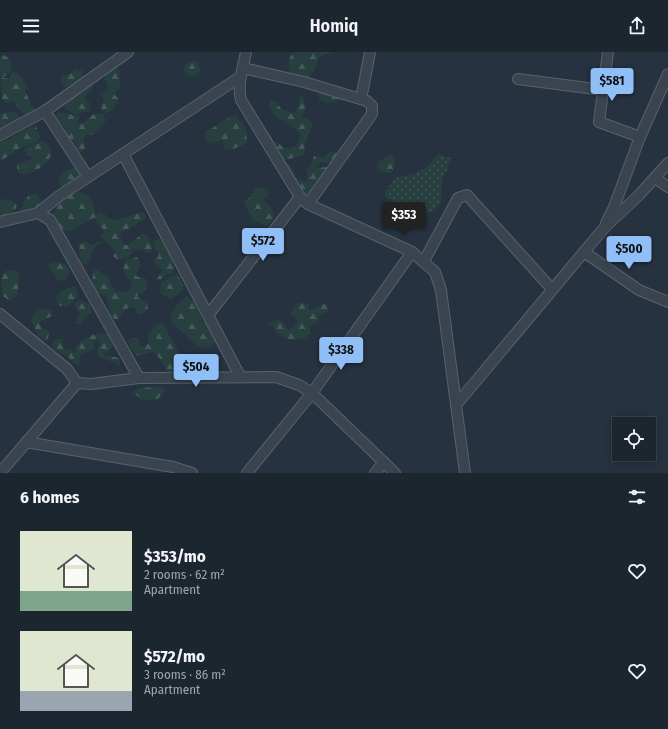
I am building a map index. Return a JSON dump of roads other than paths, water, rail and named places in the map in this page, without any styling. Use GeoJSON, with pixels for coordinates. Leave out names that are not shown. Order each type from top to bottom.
{"type":"FeatureCollection","features":[{"type":"Feature","properties":{"kind":"street"},"geometry":{"type":"LineString","coordinates":[[0,135],[45,111],[128,52]]}},
{"type":"Feature","properties":{"kind":"street"},"geometry":{"type":"LineString","coordinates":[[246,52],[241,73],[239,92],[244,108],[300,196],[308,204],[412,252],[424,260],[435,272],[441,290],[465,473]]}},
{"type":"Feature","properties":{"kind":"street"},"geometry":{"type":"LineString","coordinates":[[361,99],[370,52]]}},
{"type":"Feature","properties":{"kind":"street"},"geometry":{"type":"LineString","coordinates":[[608,52],[599,122],[640,137]]}},
{"type":"Feature","properties":{"kind":"street"},"geometry":{"type":"LineString","coordinates":[[0,222],[38,213],[88,177],[241,73],[304,82],[367,101],[372,106],[372,114],[308,204]]}},
{"type":"Feature","properties":{"kind":"street"},"geometry":{"type":"LineString","coordinates":[[604,228],[614,207],[640,137],[668,74]]}},
{"type":"Feature","properties":{"kind":"street"},"geometry":{"type":"LineString","coordinates":[[518,79],[603,90]]}},
{"type":"Feature","properties":{"kind":"street"},"geometry":{"type":"LineString","coordinates":[[45,111],[88,177]]}},
{"type":"Feature","properties":{"kind":"street"},"geometry":{"type":"LineString","coordinates":[[123,154],[209,314],[240,376]]}},
{"type":"Feature","properties":{"kind":"street"},"geometry":{"type":"LineString","coordinates":[[456,405],[551,288],[604,228],[655,178],[668,163]]}},
{"type":"Feature","properties":{"kind":"street"},"geometry":{"type":"LineString","coordinates":[[655,178],[668,187]]}},
{"type":"Feature","properties":{"kind":"street"},"geometry":{"type":"LineString","coordinates":[[424,260],[458,198],[467,195],[551,288]]}},
{"type":"Feature","properties":{"kind":"street"},"geometry":{"type":"LineString","coordinates":[[209,314],[300,196]]}},
{"type":"Feature","properties":{"kind":"street"},"geometry":{"type":"LineString","coordinates":[[38,213],[50,220],[58,232],[138,378]]}},
{"type":"Feature","properties":{"kind":"street"},"geometry":{"type":"LineString","coordinates":[[247,473],[312,393],[412,252]]}},
{"type":"Feature","properties":{"kind":"street"},"geometry":{"type":"LineString","coordinates":[[584,252],[639,290],[668,302]]}},
{"type":"Feature","properties":{"kind":"street"},"geometry":{"type":"LineString","coordinates":[[0,314],[67,369],[77,383]]}},
{"type":"Feature","properties":{"kind":"street"},"geometry":{"type":"LineString","coordinates":[[77,383],[91,384],[138,378],[240,376],[276,377],[299,385],[312,393],[395,473]]}},
{"type":"Feature","properties":{"kind":"street"},"geometry":{"type":"LineString","coordinates":[[0,473],[77,383]]}},
{"type":"Feature","properties":{"kind":"street"},"geometry":{"type":"LineString","coordinates":[[26,442],[142,462],[192,473]]}},
{"type":"Feature","properties":{"kind":"street"},"geometry":{"type":"LineString","coordinates":[[375,473],[384,462]]}}]}
